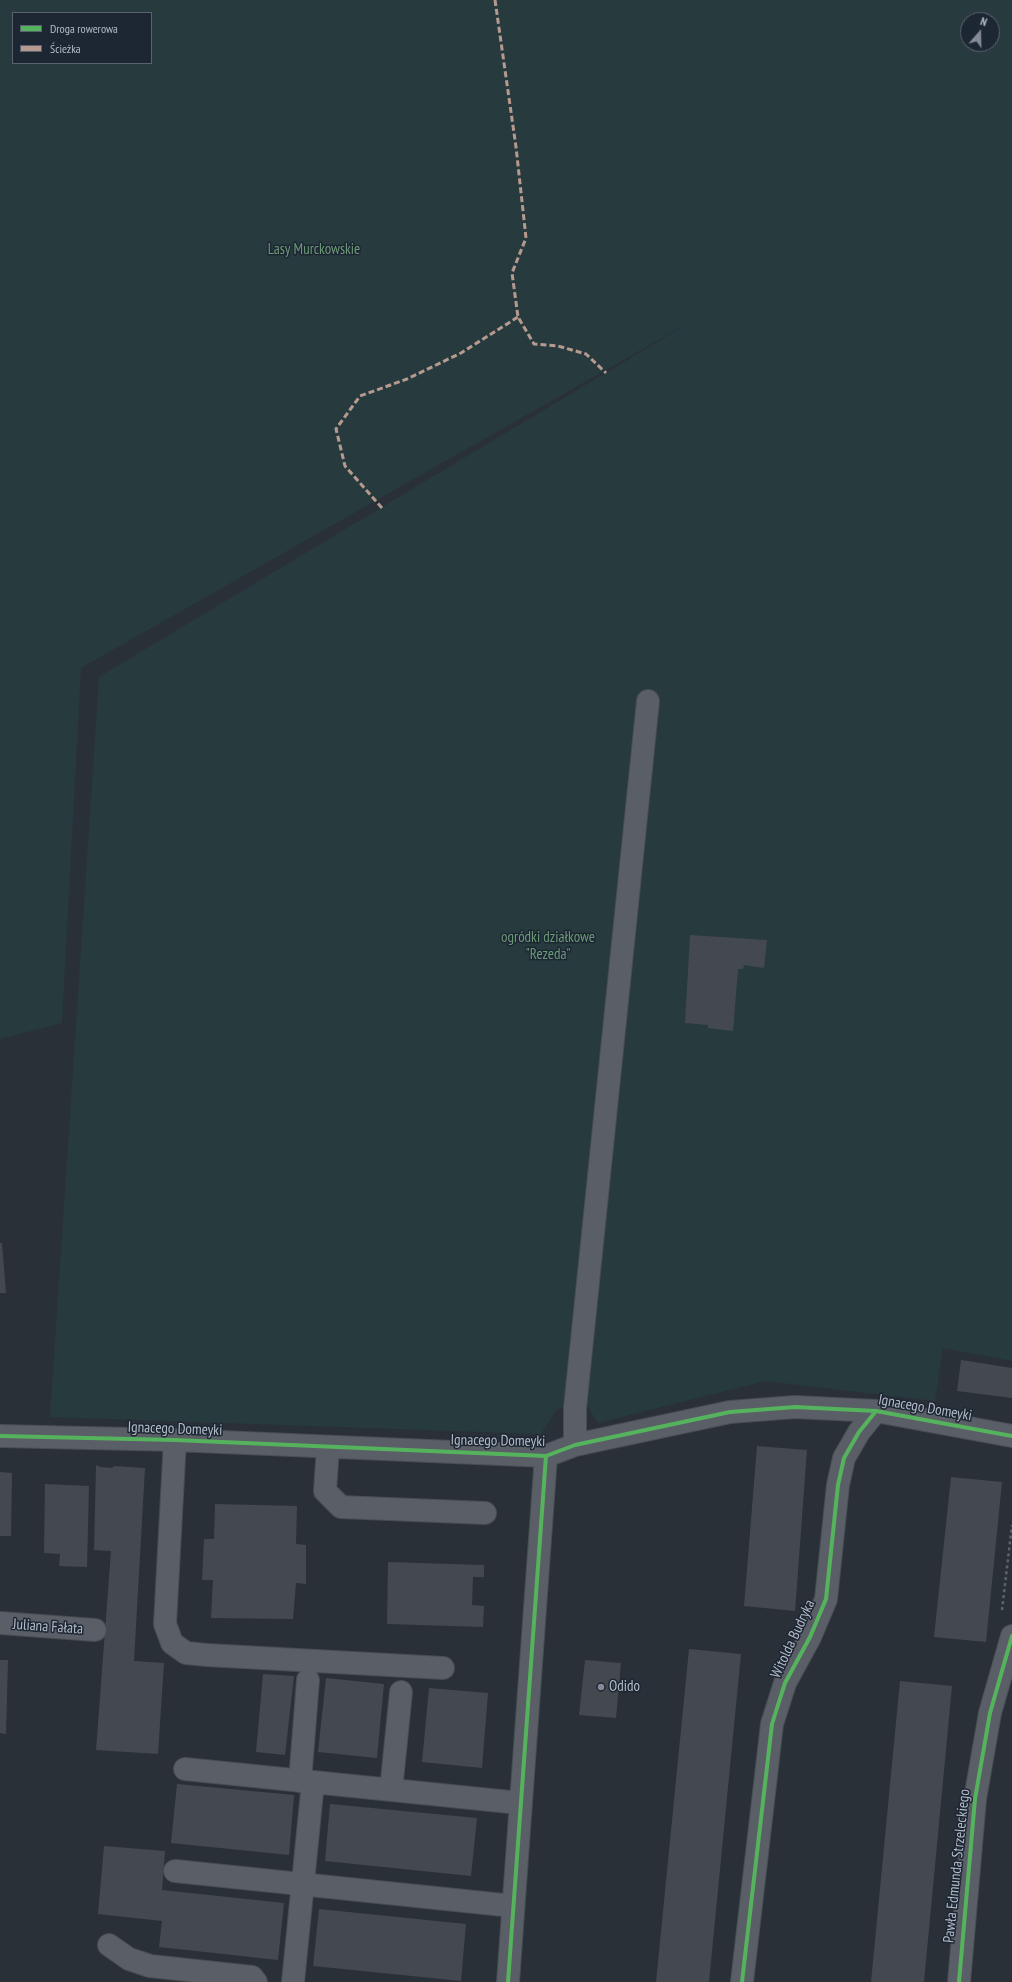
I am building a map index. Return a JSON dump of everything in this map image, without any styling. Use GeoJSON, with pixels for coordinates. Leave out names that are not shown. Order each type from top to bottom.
{"type":"FeatureCollection","features":[{"type":"Feature","properties":{"kind":"street"},"geometry":{"type":"LineString","coordinates":[[575,1445],[575,1408],[648,701]]}},
{"type":"Feature","properties":{"kind":"street","name":"Ignacego Domeyki"},"geometry":{"type":"LineString","coordinates":[[0,1436],[175,1440],[546,1456],[575,1445],[730,1412],[795,1407],[876,1411],[1012,1436]]}},
{"type":"Feature","properties":{"kind":"street","name":"Witolda Budryka"},"geometry":{"type":"LineString","coordinates":[[742,1982],[772,1724],[785,1683],[810,1637],[826,1599],[838,1485],[844,1458],[859,1432],[876,1411]]}},
{"type":"Feature","properties":{"kind":"street","name":"Ignacego Domeyki"},"geometry":{"type":"LineString","coordinates":[[175,1440],[165,1624],[172,1643],[186,1653],[207,1655],[443,1668]]}},
{"type":"Feature","properties":{"kind":"street"},"geometry":{"type":"LineString","coordinates":[[328,1447],[325,1491],[341,1507],[485,1513]]}},
{"type":"Feature","properties":{"kind":"street"},"geometry":{"type":"LineString","coordinates":[[508,1982],[546,1456]]}},
{"type":"Feature","properties":{"kind":"street","name":"Juliana Fałata"},"geometry":{"type":"LineString","coordinates":[[0,1623],[95,1630]]}},
{"type":"Feature","properties":{"kind":"street","name":"Pawła Edmunda Strzeleckiego"},"geometry":{"type":"LineString","coordinates":[[958,1982],[975,1799],[990,1713],[1012,1636]]}},
{"type":"Feature","properties":{"kind":"street"},"geometry":{"type":"LineString","coordinates":[[294,1982],[303,1884],[308,1680]]}},
{"type":"Feature","properties":{"kind":"street"},"geometry":{"type":"LineString","coordinates":[[391,1790],[401,1692]]}},
{"type":"Feature","properties":{"kind":"street"},"geometry":{"type":"LineString","coordinates":[[185,1769],[520,1803]]}},
{"type":"Feature","properties":{"kind":"street"},"geometry":{"type":"LineString","coordinates":[[175,1871],[513,1906]]}},
{"type":"Feature","properties":{"kind":"street"},"geometry":{"type":"LineString","coordinates":[[109,1945],[129,1960],[150,1966],[252,1977],[256,1982]]}},
{"type":"Feature","properties":{"kind":"green space","name":"ogródki działkowe \"Rezeda\""},"geometry":{"type":"Polygon","coordinates":[[[0,0],[1012,0],[1012,1361],[943,1348],[935,1401],[765,1381],[598,1423],[588,1407],[557,1409],[541,1434],[50,1417],[99,677],[692,321],[81,668],[62,1023],[0,1039],[0,0]]]}},
{"type":"Feature","properties":{"kind":"building"},"geometry":{"type":"Polygon","coordinates":[[[690,935],[767,940],[764,968],[744,965],[743,969],[738,969],[733,1031],[708,1028],[708,1025],[685,1023],[690,935]]]}},
{"type":"Feature","properties":{"kind":"building"},"geometry":{"type":"Polygon","coordinates":[[[0,1243],[2,1243],[6,1293],[0,1293],[0,1243]]]}},
{"type":"Feature","properties":{"kind":"building"},"geometry":{"type":"Polygon","coordinates":[[[961,1360],[1012,1368],[1012,1398],[957,1391],[961,1360]]]}},
{"type":"Feature","properties":{"kind":"building"},"geometry":{"type":"Polygon","coordinates":[[[757,1446],[807,1450],[795,1611],[744,1606],[757,1446]]]}},
{"type":"Feature","properties":{"kind":"building"},"geometry":{"type":"Polygon","coordinates":[[[96,1465],[112,1468],[114,1466],[145,1468],[134,1661],[164,1663],[158,1754],[96,1750],[111,1551],[94,1550],[96,1465]]]}},
{"type":"Feature","properties":{"kind":"building"},"geometry":{"type":"Polygon","coordinates":[[[0,1472],[12,1473],[11,1536],[0,1536],[0,1472]]]}},
{"type":"Feature","properties":{"kind":"building"},"geometry":{"type":"Polygon","coordinates":[[[951,1477],[1002,1482],[986,1642],[934,1637],[951,1477]]]}},
{"type":"Feature","properties":{"kind":"building"},"geometry":{"type":"Polygon","coordinates":[[[45,1484],[89,1486],[87,1567],[59,1566],[60,1554],[44,1553],[45,1484]]]}},
{"type":"Feature","properties":{"kind":"building"},"geometry":{"type":"Polygon","coordinates":[[[215,1504],[297,1506],[296,1544],[306,1545],[306,1584],[296,1583],[293,1619],[211,1618],[213,1580],[202,1580],[204,1539],[214,1539],[215,1504]]]}},
{"type":"Feature","properties":{"kind":"building"},"geometry":{"type":"Polygon","coordinates":[[[388,1562],[484,1565],[484,1577],[473,1577],[472,1605],[484,1606],[483,1627],[387,1624],[388,1562]]]}},
{"type":"Feature","properties":{"kind":"building"},"geometry":{"type":"Polygon","coordinates":[[[689,1649],[741,1654],[709,1982],[656,1982],[689,1649]]]}},
{"type":"Feature","properties":{"kind":"building"},"geometry":{"type":"Polygon","coordinates":[[[0,1660],[8,1660],[6,1734],[0,1733],[0,1660]]]}},
{"type":"Feature","properties":{"kind":"building"},"geometry":{"type":"Polygon","coordinates":[[[585,1660],[621,1663],[616,1718],[579,1715],[585,1660]]]}},
{"type":"Feature","properties":{"kind":"building"},"geometry":{"type":"Polygon","coordinates":[[[263,1674],[294,1676],[285,1755],[256,1752],[263,1674]]]}},
{"type":"Feature","properties":{"kind":"building"},"geometry":{"type":"Polygon","coordinates":[[[326,1678],[384,1684],[377,1758],[318,1752],[326,1678]]]}},
{"type":"Feature","properties":{"kind":"building"},"geometry":{"type":"Polygon","coordinates":[[[900,1681],[952,1686],[924,1982],[871,1982],[900,1681]]]}},
{"type":"Feature","properties":{"kind":"building"},"geometry":{"type":"Polygon","coordinates":[[[429,1688],[488,1693],[482,1768],[422,1762],[429,1688]]]}},
{"type":"Feature","properties":{"kind":"building"},"geometry":{"type":"Polygon","coordinates":[[[177,1784],[294,1795],[289,1855],[171,1843],[177,1784]]]}},
{"type":"Feature","properties":{"kind":"building"},"geometry":{"type":"Polygon","coordinates":[[[330,1804],[477,1818],[471,1876],[325,1861],[330,1804]]]}},
{"type":"Feature","properties":{"kind":"building"},"geometry":{"type":"Polygon","coordinates":[[[104,1846],[165,1851],[162,1890],[284,1903],[278,1960],[159,1947],[162,1921],[98,1914],[104,1846]]]}},
{"type":"Feature","properties":{"kind":"building"},"geometry":{"type":"Polygon","coordinates":[[[319,1909],[466,1924],[461,1981],[313,1966],[319,1909]]]}},
{"type":"Feature","properties":{"kind":"marked path"},"geometry":{"type":"LineString","coordinates":[[495,0],[516,147],[526,238],[512,273],[518,317],[534,344],[558,346],[586,354],[606,373]]}},
{"type":"Feature","properties":{"kind":"marked path"},"geometry":{"type":"LineString","coordinates":[[382,508],[345,466],[336,429],[360,396],[407,379],[461,353],[518,317]]}},
{"type":"Feature","properties":{"kind":"cycle path"},"geometry":{"type":"LineString","coordinates":[[0,1436],[175,1440],[546,1456],[575,1445],[730,1412],[795,1407],[876,1411],[1012,1436]]}},
{"type":"Feature","properties":{"kind":"cycle path"},"geometry":{"type":"LineString","coordinates":[[742,1982],[772,1724],[785,1683],[810,1637],[826,1599],[838,1485],[844,1458],[859,1432],[876,1411]]}},
{"type":"Feature","properties":{"kind":"cycle path"},"geometry":{"type":"LineString","coordinates":[[508,1982],[546,1456]]}},
{"type":"Feature","properties":{"kind":"cycle path"},"geometry":{"type":"LineString","coordinates":[[959,1982],[975,1799],[990,1713],[1012,1636]]}},
{"type":"Feature","properties":{"kind":"place","name":"Odido"},"geometry":{"type":"Point","coordinates":[601,1687]}},
{"type":"Feature","properties":{"kind":"park label","name":"Lasy Murckowskie"},"geometry":{"type":"Point","coordinates":[314,250]}}]}
